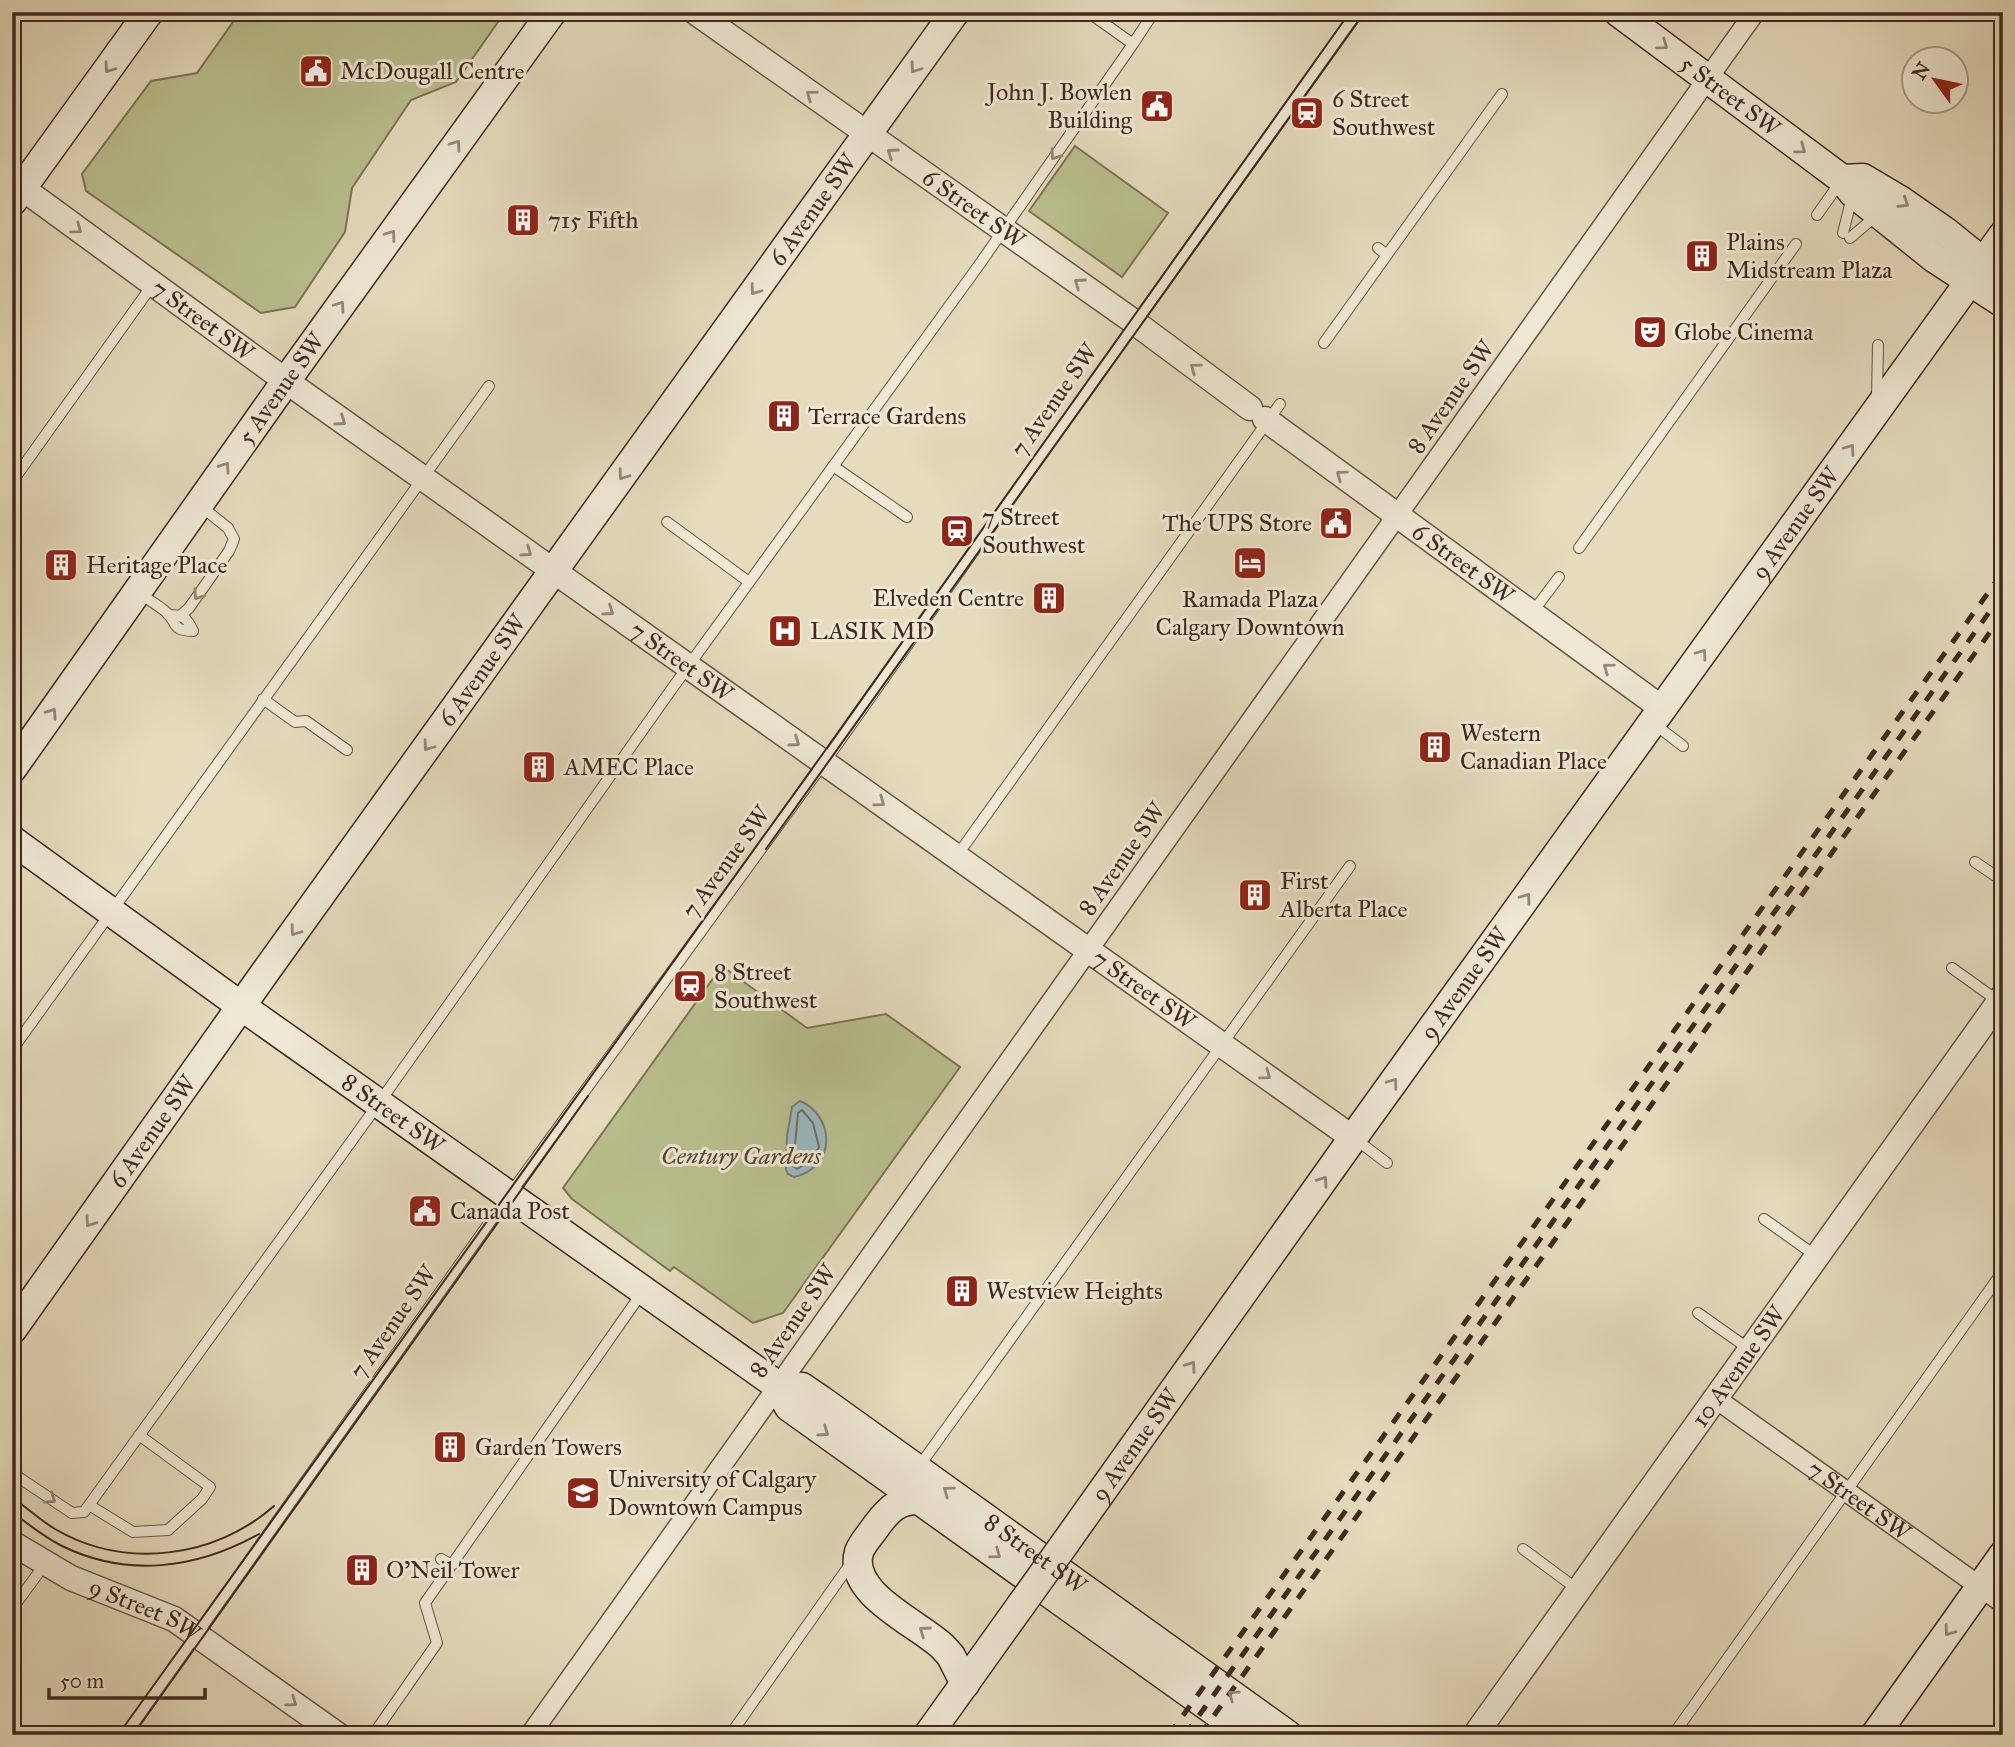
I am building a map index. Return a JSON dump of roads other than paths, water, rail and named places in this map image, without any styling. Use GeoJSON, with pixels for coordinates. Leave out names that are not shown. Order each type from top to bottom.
{"type":"FeatureCollection","features":[{"type":"Feature","properties":{"kind":"main road"},"geometry":{"type":"LineString","coordinates":[[16,191],[149,12]]}},
{"type":"Feature","properties":{"kind":"main road","name":"5 Avenue SW"},"geometry":{"type":"LineString","coordinates":[[12,769],[285,381],[552,12]]}},
{"type":"Feature","properties":{"kind":"main road","name":"6 Avenue SW"},"geometry":{"type":"LineString","coordinates":[[12,1330],[241,1006],[955,12]]}},
{"type":"Feature","properties":{"kind":"main road","name":"5 Street SW"},"geometry":{"type":"LineString","coordinates":[[1618,12],[1848,186],[1934,258],[1985,274]]}},
{"type":"Feature","properties":{"kind":"main road","name":"5 Street SW"},"geometry":{"type":"LineString","coordinates":[[1848,186],[1863,178],[1946,232],[1985,274],[2003,303]]}},
{"type":"Feature","properties":{"kind":"main road","name":"9 Avenue SW"},"geometry":{"type":"LineString","coordinates":[[928,1735],[1353,1138],[1877,411],[1985,274],[2003,235]]}},
{"type":"Feature","properties":{"kind":"main road","name":"8 Street SW"},"geometry":{"type":"LineString","coordinates":[[12,840],[241,1006],[778,1385],[789,1407],[1248,1735]]}},
{"type":"Feature","properties":{"kind":"main road","name":"8 Street SW"},"geometry":{"type":"LineString","coordinates":[[778,1385],[802,1387],[1288,1735]]}},
{"type":"Feature","properties":{"kind":"main road"},"geometry":{"type":"LineString","coordinates":[[920,1500],[910,1500],[889,1509],[860,1551],[858,1565],[866,1587],[874,1596],[943,1647],[951,1656],[965,1685]]}},
{"type":"Feature","properties":{"kind":"main road"},"geometry":{"type":"LineString","coordinates":[[1875,1735],[1992,1594],[2003,1555]]}},
{"type":"Feature","properties":{"kind":"street","name":"6 Street SW"},"geometry":{"type":"LineString","coordinates":[[695,12],[866,135],[1266,413],[1396,516],[1532,614],[1657,716]]}},
{"type":"Feature","properties":{"kind":"street","name":"8 Avenue SW"},"geometry":{"type":"LineString","coordinates":[[530,1735],[1755,12]]}},
{"type":"Feature","properties":{"kind":"street","name":"7 Street SW"},"geometry":{"type":"LineString","coordinates":[[16,191],[153,284],[285,381],[1353,1138]]}},
{"type":"Feature","properties":{"kind":"street","name":"10 Avenue SW"},"geometry":{"type":"LineString","coordinates":[[1475,1735],[2001,999]]}},
{"type":"Feature","properties":{"kind":"street","name":"7 Street SW"},"geometry":{"type":"LineString","coordinates":[[1714,1398],[1992,1594]]}},
{"type":"Feature","properties":{"kind":"street","name":"9 Street SW"},"geometry":{"type":"LineString","coordinates":[[12,1543],[71,1578],[165,1615],[197,1634],[333,1733]]}},
{"type":"Feature","properties":{"kind":"lane"},"geometry":{"type":"LineString","coordinates":[[1088,12],[1133,44]]}},
{"type":"Feature","properties":{"kind":"lane"},"geometry":{"type":"LineString","coordinates":[[12,1473],[72,1513],[84,1512],[1002,230],[1154,12]]}},
{"type":"Feature","properties":{"kind":"lane","name":"7 Avenue SW"},"geometry":{"type":"LineString","coordinates":[[125,1735],[509,1195],[824,763],[1357,12]]}},
{"type":"Feature","properties":{"kind":"lane"},"geometry":{"type":"LineString","coordinates":[[1324,343],[1382,251],[1502,94]]}},
{"type":"Feature","properties":{"kind":"lane"},"geometry":{"type":"LineString","coordinates":[[1817,215],[1848,186]]}},
{"type":"Feature","properties":{"kind":"lane"},"geometry":{"type":"LineString","coordinates":[[1848,186],[1846,235],[1879,214]]}},
{"type":"Feature","properties":{"kind":"lane"},"geometry":{"type":"LineString","coordinates":[[1579,548],[1796,244]]}},
{"type":"Feature","properties":{"kind":"lane"},"geometry":{"type":"LineString","coordinates":[[12,482],[153,284]]}},
{"type":"Feature","properties":{"kind":"lane"},"geometry":{"type":"LineString","coordinates":[[1877,411],[1878,348]]}},
{"type":"Feature","properties":{"kind":"lane"},"geometry":{"type":"LineString","coordinates":[[12,1051],[489,386]]}},
{"type":"Feature","properties":{"kind":"lane"},"geometry":{"type":"LineString","coordinates":[[956,857],[1266,413]]}},
{"type":"Feature","properties":{"kind":"lane"},"geometry":{"type":"LineString","coordinates":[[833,466],[907,517]]}},
{"type":"Feature","properties":{"kind":"lane"},"geometry":{"type":"LineString","coordinates":[[181,615],[189,608],[229,551],[234,539],[228,528],[198,505]]}},
{"type":"Feature","properties":{"kind":"lane"},"geometry":{"type":"LineString","coordinates":[[667,522],[749,582]]}},
{"type":"Feature","properties":{"kind":"lane"},"geometry":{"type":"LineString","coordinates":[[1532,614],[1559,576]]}},
{"type":"Feature","properties":{"kind":"lane"},"geometry":{"type":"LineString","coordinates":[[137,592],[169,615],[173,626],[180,631],[193,632],[188,620],[181,615],[169,615]]}},
{"type":"Feature","properties":{"kind":"lane"},"geometry":{"type":"LineString","coordinates":[[263,699],[295,722],[306,721],[347,750]]}},
{"type":"Feature","properties":{"kind":"lane"},"geometry":{"type":"LineString","coordinates":[[1657,716],[1683,746]]}},
{"type":"Feature","properties":{"kind":"lane"},"geometry":{"type":"LineString","coordinates":[[1975,862],[2003,881]]}},
{"type":"Feature","properties":{"kind":"lane"},"geometry":{"type":"LineString","coordinates":[[918,1469],[1350,866]]}},
{"type":"Feature","properties":{"kind":"lane"},"geometry":{"type":"LineString","coordinates":[[1952,968],[2001,999]]}},
{"type":"Feature","properties":{"kind":"lane"},"geometry":{"type":"LineString","coordinates":[[1353,1138],[1387,1163]]}},
{"type":"Feature","properties":{"kind":"lane"},"geometry":{"type":"LineString","coordinates":[[1764,1219],[1816,1256]]}},
{"type":"Feature","properties":{"kind":"lane"},"geometry":{"type":"LineString","coordinates":[[1673,1735],[2003,1271]]}},
{"type":"Feature","properties":{"kind":"lane"},"geometry":{"type":"LineString","coordinates":[[373,1735],[437,1643],[425,1603],[644,1290]]}},
{"type":"Feature","properties":{"kind":"lane"},"geometry":{"type":"LineString","coordinates":[[1698,1313],[1749,1349]]}},
{"type":"Feature","properties":{"kind":"lane"},"geometry":{"type":"LineString","coordinates":[[89,1505],[133,1532],[169,1530],[202,1499],[210,1487],[139,1435]]}},
{"type":"Feature","properties":{"kind":"lane"},"geometry":{"type":"LineString","coordinates":[[1523,1549],[1578,1589]]}},
{"type":"Feature","properties":{"kind":"lane"},"geometry":{"type":"LineString","coordinates":[[730,1735],[860,1551]]}},
{"type":"Feature","properties":{"kind":"lane"},"geometry":{"type":"LineString","coordinates":[[442,1559],[452,1565]]}},
{"type":"Feature","properties":{"kind":"lane"},"geometry":{"type":"LineString","coordinates":[[12,1609],[45,1564]]}},
{"type":"Feature","properties":{"kind":"water"},"geometry":{"type":"Polygon","coordinates":[[[800,1101],[820,1117],[826,1140],[818,1163],[794,1177],[786,1170],[787,1136],[792,1107],[800,1101]]]}},
{"type":"Feature","properties":{"kind":"tram line"},"geometry":{"type":"LineString","coordinates":[[118,1735],[819,759],[1350,12]]}},
{"type":"Feature","properties":{"kind":"tram line"},"geometry":{"type":"LineString","coordinates":[[766,849],[1365,12]]}},
{"type":"Feature","properties":{"kind":"tram line"},"geometry":{"type":"LineString","coordinates":[[133,1735],[588,1096]]}},
{"type":"Feature","properties":{"kind":"tram line"},"geometry":{"type":"LineString","coordinates":[[12,1497],[55,1529],[82,1542],[110,1550],[139,1553],[197,1547],[251,1524],[274,1506]]}},
{"type":"Feature","properties":{"kind":"tram line"},"geometry":{"type":"LineString","coordinates":[[12,1512],[62,1546],[112,1563],[162,1565],[186,1562],[235,1546],[259,1534]]}},
{"type":"Feature","properties":{"kind":"railway"},"geometry":{"type":"LineString","coordinates":[[1169,1735],[2003,572]]}},
{"type":"Feature","properties":{"kind":"railway"},"geometry":{"type":"LineString","coordinates":[[1185,1735],[2003,593]]}},
{"type":"Feature","properties":{"kind":"railway"},"geometry":{"type":"LineString","coordinates":[[1200,1735],[2003,614]]}},
{"type":"Feature","properties":{"kind":"place","name":"McDougall Centre"},"geometry":{"type":"Point","coordinates":[316,71]}},
{"type":"Feature","properties":{"kind":"place","name":"John J. Bowlen Building"},"geometry":{"type":"Point","coordinates":[1157,106]}},
{"type":"Feature","properties":{"kind":"place","name":"6 Street Southwest"},"geometry":{"type":"Point","coordinates":[1307,113]}},
{"type":"Feature","properties":{"kind":"place","name":"715 Fifth"},"geometry":{"type":"Point","coordinates":[523,220]}},
{"type":"Feature","properties":{"kind":"place","name":"Plains Midstream Plaza"},"geometry":{"type":"Point","coordinates":[1702,256]}},
{"type":"Feature","properties":{"kind":"place","name":"Globe Cinema"},"geometry":{"type":"Point","coordinates":[1650,332]}},
{"type":"Feature","properties":{"kind":"place","name":"Terrace Gardens"},"geometry":{"type":"Point","coordinates":[784,416]}},
{"type":"Feature","properties":{"kind":"place","name":"The UPS Store"},"geometry":{"type":"Point","coordinates":[1336,523]}},
{"type":"Feature","properties":{"kind":"place","name":"7 Street Southwest"},"geometry":{"type":"Point","coordinates":[957,531]}},
{"type":"Feature","properties":{"kind":"place","name":"Ramada Plaza Calgary Downtown"},"geometry":{"type":"Point","coordinates":[1250,563]}},
{"type":"Feature","properties":{"kind":"place","name":"Heritage Place"},"geometry":{"type":"Point","coordinates":[61,565]}},
{"type":"Feature","properties":{"kind":"place","name":"Elveden Centre"},"geometry":{"type":"Point","coordinates":[1049,598]}},
{"type":"Feature","properties":{"kind":"place","name":"LASIK MD"},"geometry":{"type":"Point","coordinates":[785,631]}},
{"type":"Feature","properties":{"kind":"place","name":"Western Canadian Place"},"geometry":{"type":"Point","coordinates":[1435,747]}},
{"type":"Feature","properties":{"kind":"place","name":"AMEC Place"},"geometry":{"type":"Point","coordinates":[539,767]}},
{"type":"Feature","properties":{"kind":"place","name":"First Alberta Place"},"geometry":{"type":"Point","coordinates":[1255,895]}},
{"type":"Feature","properties":{"kind":"place","name":"8 Street Southwest"},"geometry":{"type":"Point","coordinates":[690,986]}},
{"type":"Feature","properties":{"kind":"place","name":"Canada Post"},"geometry":{"type":"Point","coordinates":[425,1211]}},
{"type":"Feature","properties":{"kind":"place","name":"Westview Heights"},"geometry":{"type":"Point","coordinates":[962,1291]}},
{"type":"Feature","properties":{"kind":"place","name":"Garden Towers"},"geometry":{"type":"Point","coordinates":[450,1447]}},
{"type":"Feature","properties":{"kind":"place","name":"University of Calgary Downtown Campus"},"geometry":{"type":"Point","coordinates":[583,1493]}},
{"type":"Feature","properties":{"kind":"place","name":"O'Neil Tower"},"geometry":{"type":"Point","coordinates":[362,1570]}},
{"type":"Feature","properties":{"kind":"park label","name":"Century Gardens"},"geometry":{"type":"Point","coordinates":[741,1156]}}]}
